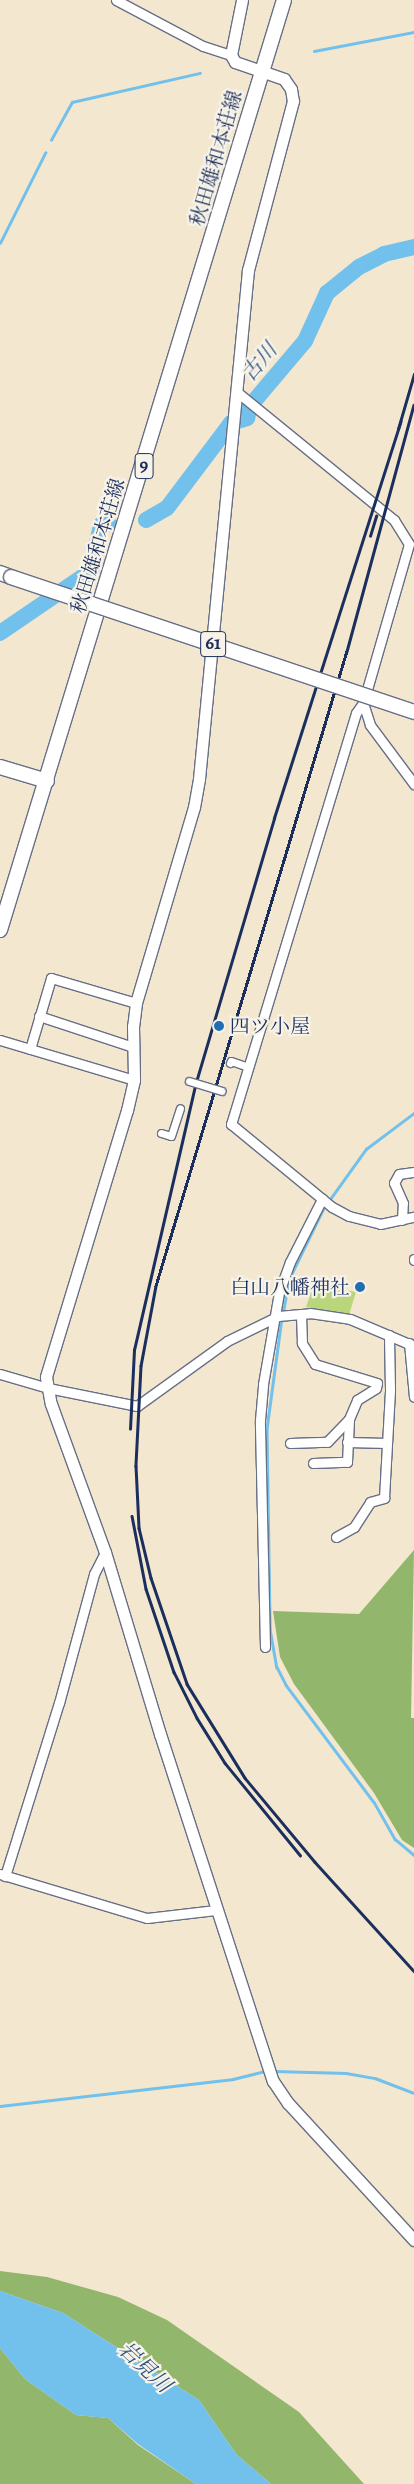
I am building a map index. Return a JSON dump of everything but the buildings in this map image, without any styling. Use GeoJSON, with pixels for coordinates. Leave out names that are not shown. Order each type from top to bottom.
{"type":"FeatureCollection","features":[{"type":"Feature","properties":{"kind":"main road","name":"秋田雄和本荘線"},"geometry":{"type":"LineString","coordinates":[[0,930],[284,0]]}},
{"type":"Feature","properties":{"kind":"main road","name":"61"},"geometry":{"type":"LineString","coordinates":[[6,575],[414,712]]}},
{"type":"Feature","properties":{"kind":"main road"},"geometry":{"type":"LineString","coordinates":[[0,767],[47,781]]}},
{"type":"Feature","properties":{"kind":"street"},"geometry":{"type":"LineString","coordinates":[[116,0],[203,46],[231,55]]}},
{"type":"Feature","properties":{"kind":"street"},"geometry":{"type":"LineString","coordinates":[[242,0],[231,55],[235,62],[284,80],[291,89],[293,101],[253,244],[242,396],[235,414],[233,430],[194,807],[136,1003],[133,1047],[134,1080],[46,1377],[48,1388],[105,1552],[216,1910],[273,2081],[288,2103],[414,2240]]}},
{"type":"Feature","properties":{"kind":"street"},"geometry":{"type":"LineString","coordinates":[[242,396],[394,520],[407,538],[409,550],[364,703],[356,713],[231,1124],[326,1202],[362,1221],[380,1224],[414,1217]]}},
{"type":"Feature","properties":{"kind":"street"},"geometry":{"type":"LineString","coordinates":[[364,703],[370,725],[414,784]]}},
{"type":"Feature","properties":{"kind":"street"},"geometry":{"type":"LineString","coordinates":[[30,1049],[51,978],[136,1003]]}},
{"type":"Feature","properties":{"kind":"street"},"geometry":{"type":"LineString","coordinates":[[39,1016],[133,1047]]}},
{"type":"Feature","properties":{"kind":"street"},"geometry":{"type":"LineString","coordinates":[[0,1040],[134,1080]]}},
{"type":"Feature","properties":{"kind":"street"},"geometry":{"type":"LineString","coordinates":[[230,1063],[231,1061],[248,1067]]}},
{"type":"Feature","properties":{"kind":"street"},"geometry":{"type":"LineString","coordinates":[[189,1081],[222,1091]]}},
{"type":"Feature","properties":{"kind":"street"},"geometry":{"type":"LineString","coordinates":[[161,1133],[171,1136],[180,1108]]}},
{"type":"Feature","properties":{"kind":"street"},"geometry":{"type":"LineString","coordinates":[[402,1220],[403,1203],[394,1183],[399,1174],[414,1172]]}},
{"type":"Feature","properties":{"kind":"street"},"geometry":{"type":"LineString","coordinates":[[265,1647],[260,1420],[277,1316],[290,1262],[326,1202]]}},
{"type":"Feature","properties":{"kind":"street"},"geometry":{"type":"LineString","coordinates":[[0,1374],[48,1388],[137,1406],[227,1342],[277,1316],[301,1314],[350,1320],[412,1344],[414,1397]]}},
{"type":"Feature","properties":{"kind":"street"},"geometry":{"type":"LineString","coordinates":[[301,1314],[302,1343],[316,1364],[377,1383],[390,1381]]}},
{"type":"Feature","properties":{"kind":"street"},"geometry":{"type":"LineString","coordinates":[[336,1536],[354,1527],[370,1502],[384,1498],[390,1381],[389,1335]]}},
{"type":"Feature","properties":{"kind":"street"},"geometry":{"type":"LineString","coordinates":[[313,1463],[347,1462],[349,1419],[357,1400],[376,1388],[377,1383]]}},
{"type":"Feature","properties":{"kind":"street"},"geometry":{"type":"LineString","coordinates":[[290,1443],[328,1442],[349,1419]]}},
{"type":"Feature","properties":{"kind":"street"},"geometry":{"type":"LineString","coordinates":[[347,1442],[387,1442]]}},
{"type":"Feature","properties":{"kind":"street"},"geometry":{"type":"LineString","coordinates":[[105,1552],[94,1574],[59,1703],[3,1875],[147,1918],[216,1910]]}},
{"type":"Feature","properties":{"kind":"green space"},"geometry":{"type":"Polygon","coordinates":[[[314,1284],[356,1292],[349,1315],[306,1307],[314,1284]]]}},
{"type":"Feature","properties":{"kind":"green space"},"geometry":{"type":"Polygon","coordinates":[[[414,1550],[411,1718],[414,1718],[414,1848],[402,1840],[374,1793],[294,1684],[280,1657],[273,1611],[359,1614],[414,1550]]]}},
{"type":"Feature","properties":{"kind":"green space"},"geometry":{"type":"Polygon","coordinates":[[[0,2271],[47,2277],[118,2297],[167,2320],[299,2412],[364,2484],[271,2484],[236,2454],[199,2400],[63,2313],[0,2291],[0,2271]]]}},
{"type":"Feature","properties":{"kind":"green space"},"geometry":{"type":"Polygon","coordinates":[[[0,2348],[25,2379],[76,2415],[108,2418],[138,2445],[196,2484],[0,2484],[0,2348]]]}},
{"type":"Feature","properties":{"kind":"water","name":"岩見川"},"geometry":{"type":"Polygon","coordinates":[[[0,2291],[63,2313],[199,2400],[236,2454],[271,2484],[196,2484],[138,2444],[108,2418],[76,2415],[25,2379],[0,2348],[0,2291]]]}},
{"type":"Feature","properties":{"kind":"waterway"},"geometry":{"type":"LineString","coordinates":[[314,51],[414,32]]}},
{"type":"Feature","properties":{"kind":"waterway"},"geometry":{"type":"LineString","coordinates":[[51,140],[72,102],[200,73]]}},
{"type":"Feature","properties":{"kind":"waterway"},"geometry":{"type":"LineString","coordinates":[[0,243],[45,153]]}},
{"type":"Feature","properties":{"kind":"waterway","name":"古川"},"geometry":{"type":"LineString","coordinates":[[146,520],[167,508],[231,423],[247,418],[250,406],[305,341],[327,293],[359,267],[384,254],[414,247]]}},
{"type":"Feature","properties":{"kind":"waterway","name":"古川"},"geometry":{"type":"LineString","coordinates":[[0,633],[91,571],[101,525],[109,524]]}},
{"type":"Feature","properties":{"kind":"waterway"},"geometry":{"type":"LineString","coordinates":[[283,1312],[289,1279],[323,1209],[366,1149],[414,1113]]}},
{"type":"Feature","properties":{"kind":"waterway"},"geometry":{"type":"LineString","coordinates":[[282,1318],[267,1429],[270,1629],[277,1667],[286,1685],[374,1802],[395,1839],[414,1855]]}},
{"type":"Feature","properties":{"kind":"waterway"},"geometry":{"type":"LineString","coordinates":[[0,2106],[233,2079],[266,2071]]}},
{"type":"Feature","properties":{"kind":"waterway"},"geometry":{"type":"LineString","coordinates":[[274,2071],[346,2073],[375,2078],[414,2093]]}},
{"type":"Feature","properties":{"kind":"railway"},"geometry":{"type":"LineString","coordinates":[[398,429],[414,374]]}},
{"type":"Feature","properties":{"kind":"railway"},"geometry":{"type":"LineString","coordinates":[[414,405],[347,651],[156,1286],[141,1366],[136,1466],[139,1528],[151,1578],[187,1684],[245,1778],[315,1862],[414,1971]]}},
{"type":"Feature","properties":{"kind":"railway"},"geometry":{"type":"LineString","coordinates":[[130,1429],[134,1350],[196,1082],[274,818],[400,422]]}},
{"type":"Feature","properties":{"kind":"railway"},"geometry":{"type":"LineString","coordinates":[[370,536],[376,516]]}},
{"type":"Feature","properties":{"kind":"railway"},"geometry":{"type":"LineString","coordinates":[[132,1516],[146,1589],[174,1672],[197,1718],[225,1763],[300,1855]]}},
{"type":"Feature","properties":{"kind":"place","name":"四ツ小屋"},"geometry":{"type":"Point","coordinates":[219,1026]}},
{"type":"Feature","properties":{"kind":"place","name":"白山八幡神社"},"geometry":{"type":"Point","coordinates":[360,1287]}}]}
